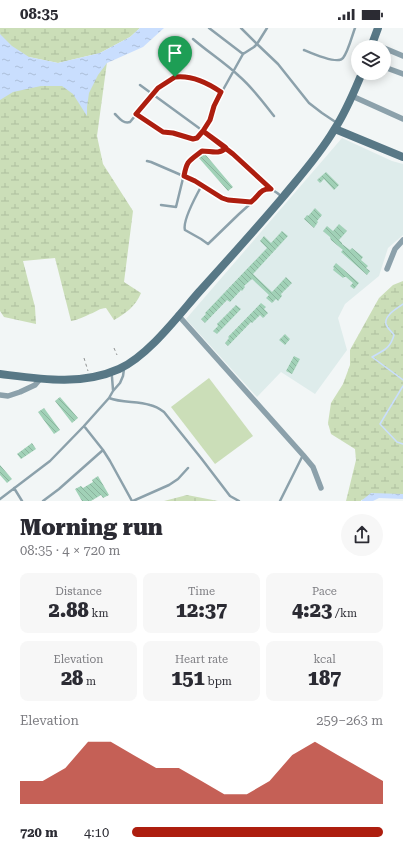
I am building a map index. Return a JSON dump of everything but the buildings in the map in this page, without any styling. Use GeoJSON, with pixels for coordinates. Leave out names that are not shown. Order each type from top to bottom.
{"type":"FeatureCollection","features":[{"type":"Feature","properties":{"kind":"street"},"geometry":{"type":"LineString","coordinates":[[374,40],[378,28]]}},
{"type":"Feature","properties":{"kind":"street"},"geometry":{"type":"LineString","coordinates":[[391,51],[403,56]]}},
{"type":"Feature","properties":{"kind":"street"},"geometry":{"type":"LineString","coordinates":[[391,70],[403,74]]}},
{"type":"Feature","properties":{"kind":"street"},"geometry":{"type":"LineString","coordinates":[[0,374],[56,380],[80,379],[100,376],[124,366],[138,356],[154,342],[178,316],[317,155],[336,126],[359,80]]}},
{"type":"Feature","properties":{"kind":"street"},"geometry":{"type":"LineString","coordinates":[[352,96],[403,119]]}},
{"type":"Feature","properties":{"kind":"street"},"geometry":{"type":"LineString","coordinates":[[336,126],[403,157]]}},
{"type":"Feature","properties":{"kind":"street"},"geometry":{"type":"LineString","coordinates":[[387,269],[395,249],[403,240]]}},
{"type":"Feature","properties":{"kind":"street"},"geometry":{"type":"LineString","coordinates":[[178,316],[313,467],[321,488]]}},
{"type":"Feature","properties":{"kind":"street"},"geometry":{"type":"LineString","coordinates":[[0,395],[8,396],[20,392],[35,385],[40,379]]}},
{"type":"Feature","properties":{"kind":"lane"},"geometry":{"type":"LineString","coordinates":[[209,28],[243,54]]}},
{"type":"Feature","properties":{"kind":"lane"},"geometry":{"type":"LineString","coordinates":[[241,28],[278,64],[309,103],[336,126]]}},
{"type":"Feature","properties":{"kind":"lane"},"geometry":{"type":"LineString","coordinates":[[136,114],[163,132],[173,133],[193,139],[197,138],[210,120],[214,106],[221,92],[243,54],[257,44],[267,28]]}},
{"type":"Feature","properties":{"kind":"lane"},"geometry":{"type":"LineString","coordinates":[[304,50],[338,61],[342,60],[353,28]]}},
{"type":"Feature","properties":{"kind":"lane"},"geometry":{"type":"LineString","coordinates":[[193,39],[206,51],[234,71],[274,116]]}},
{"type":"Feature","properties":{"kind":"lane"},"geometry":{"type":"LineString","coordinates":[[115,114],[123,122],[130,122],[158,88],[175,77],[180,76],[195,79],[212,86],[221,92]]}},
{"type":"Feature","properties":{"kind":"lane"},"geometry":{"type":"LineString","coordinates":[[140,85],[226,148],[271,189],[282,197]]}},
{"type":"Feature","properties":{"kind":"lane"},"geometry":{"type":"LineString","coordinates":[[161,206],[176,207],[186,166],[189,161],[202,151],[223,152],[226,148]]}},
{"type":"Feature","properties":{"kind":"lane"},"geometry":{"type":"LineString","coordinates":[[147,161],[184,176],[202,185],[222,198],[251,202]]}},
{"type":"Feature","properties":{"kind":"lane"},"geometry":{"type":"LineString","coordinates":[[202,185],[190,209],[184,226],[185,230],[208,244],[249,205],[261,191],[266,188],[271,189]]}},
{"type":"Feature","properties":{"kind":"lane"},"geometry":{"type":"LineString","coordinates":[[0,498],[50,461],[84,426],[120,383],[123,376],[124,366]]}},
{"type":"Feature","properties":{"kind":"lane"},"geometry":{"type":"LineString","coordinates":[[110,372],[113,391]]}},
{"type":"Feature","properties":{"kind":"lane"},"geometry":{"type":"LineString","coordinates":[[109,398],[150,405],[164,412],[230,496],[238,501]]}},
{"type":"Feature","properties":{"kind":"lane"},"geometry":{"type":"LineString","coordinates":[[84,426],[103,450],[133,501],[170,485],[188,468]]}},
{"type":"Feature","properties":{"kind":"lane"},"geometry":{"type":"LineString","coordinates":[[43,501],[59,489],[103,450]]}},
{"type":"Feature","properties":{"kind":"lane"},"geometry":{"type":"LineString","coordinates":[[280,501],[303,455]]}},
{"type":"Feature","properties":{"kind":"lane"},"geometry":{"type":"LineString","coordinates":[[14,488],[22,501]]}},
{"type":"Feature","properties":{"kind":"path"},"geometry":{"type":"LineString","coordinates":[[114,348],[117,354]]}},
{"type":"Feature","properties":{"kind":"path"},"geometry":{"type":"LineString","coordinates":[[84,358],[87,365]]}},
{"type":"Feature","properties":{"kind":"shaded area"},"geometry":{"type":"Polygon","coordinates":[[[342,138],[392,161],[403,164],[403,235],[388,248],[379,276],[345,304],[338,318],[347,350],[315,394],[281,372],[257,397],[186,319],[342,138]]]}},
{"type":"Feature","properties":{"kind":"green space"},"geometry":{"type":"Polygon","coordinates":[[[0,28],[140,28],[130,37],[100,53],[58,63],[29,57],[0,56],[0,28]]]}},
{"type":"Feature","properties":{"kind":"green space"},"geometry":{"type":"Polygon","coordinates":[[[107,62],[97,136],[103,164],[133,211],[124,282],[141,293],[130,309],[114,320],[106,308],[104,308],[71,321],[55,258],[23,261],[35,307],[36,324],[4,317],[0,311],[0,67],[107,62]]]}},
{"type":"Feature","properties":{"kind":"green space"},"geometry":{"type":"Polygon","coordinates":[[[403,281],[403,494],[361,501],[346,501],[356,460],[355,449],[331,434],[328,423],[331,403],[343,384],[350,365],[350,350],[379,298],[393,285],[403,281]]]}},
{"type":"Feature","properties":{"kind":"green space"},"geometry":{"type":"Polygon","coordinates":[[[209,378],[253,436],[215,464],[171,407],[209,378]]]}},
{"type":"Feature","properties":{"kind":"green space"},"geometry":{"type":"Polygon","coordinates":[[[187,495],[218,501],[164,501],[187,495]]]}},
{"type":"Feature","properties":{"kind":"water"},"geometry":{"type":"Polygon","coordinates":[[[140,28],[164,28],[143,47],[107,63],[98,75],[89,93],[87,116],[73,94],[62,86],[41,86],[13,92],[0,100],[0,34],[12,46],[29,57],[58,63],[100,53],[130,37],[140,28]]]}},
{"type":"Feature","properties":{"kind":"water"},"geometry":{"type":"Polygon","coordinates":[[[371,493],[403,494],[403,499],[379,498],[373,501],[361,501],[371,493]]]}},
{"type":"Feature","properties":{"kind":"waterway"},"geometry":{"type":"LineString","coordinates":[[403,304],[392,312],[386,321],[388,328],[394,335],[391,343],[386,349],[372,357],[403,380]]}},
{"type":"Feature","properties":{"kind":"waterway"},"geometry":{"type":"LineString","coordinates":[[403,386],[380,424],[397,442],[403,444]]}},
{"type":"Feature","properties":{"kind":"route"},"geometry":{"type":"LineString","coordinates":[[175,77],[158,88],[136,114],[163,132],[173,133],[193,139],[197,138],[203,131],[226,148],[271,189],[266,188],[261,191],[251,202],[228,200],[184,176],[186,166],[189,161],[202,151],[223,152],[226,148],[225,147],[203,131],[210,120],[214,106],[221,92],[212,86],[195,79],[180,76],[175,77]]}}]}
